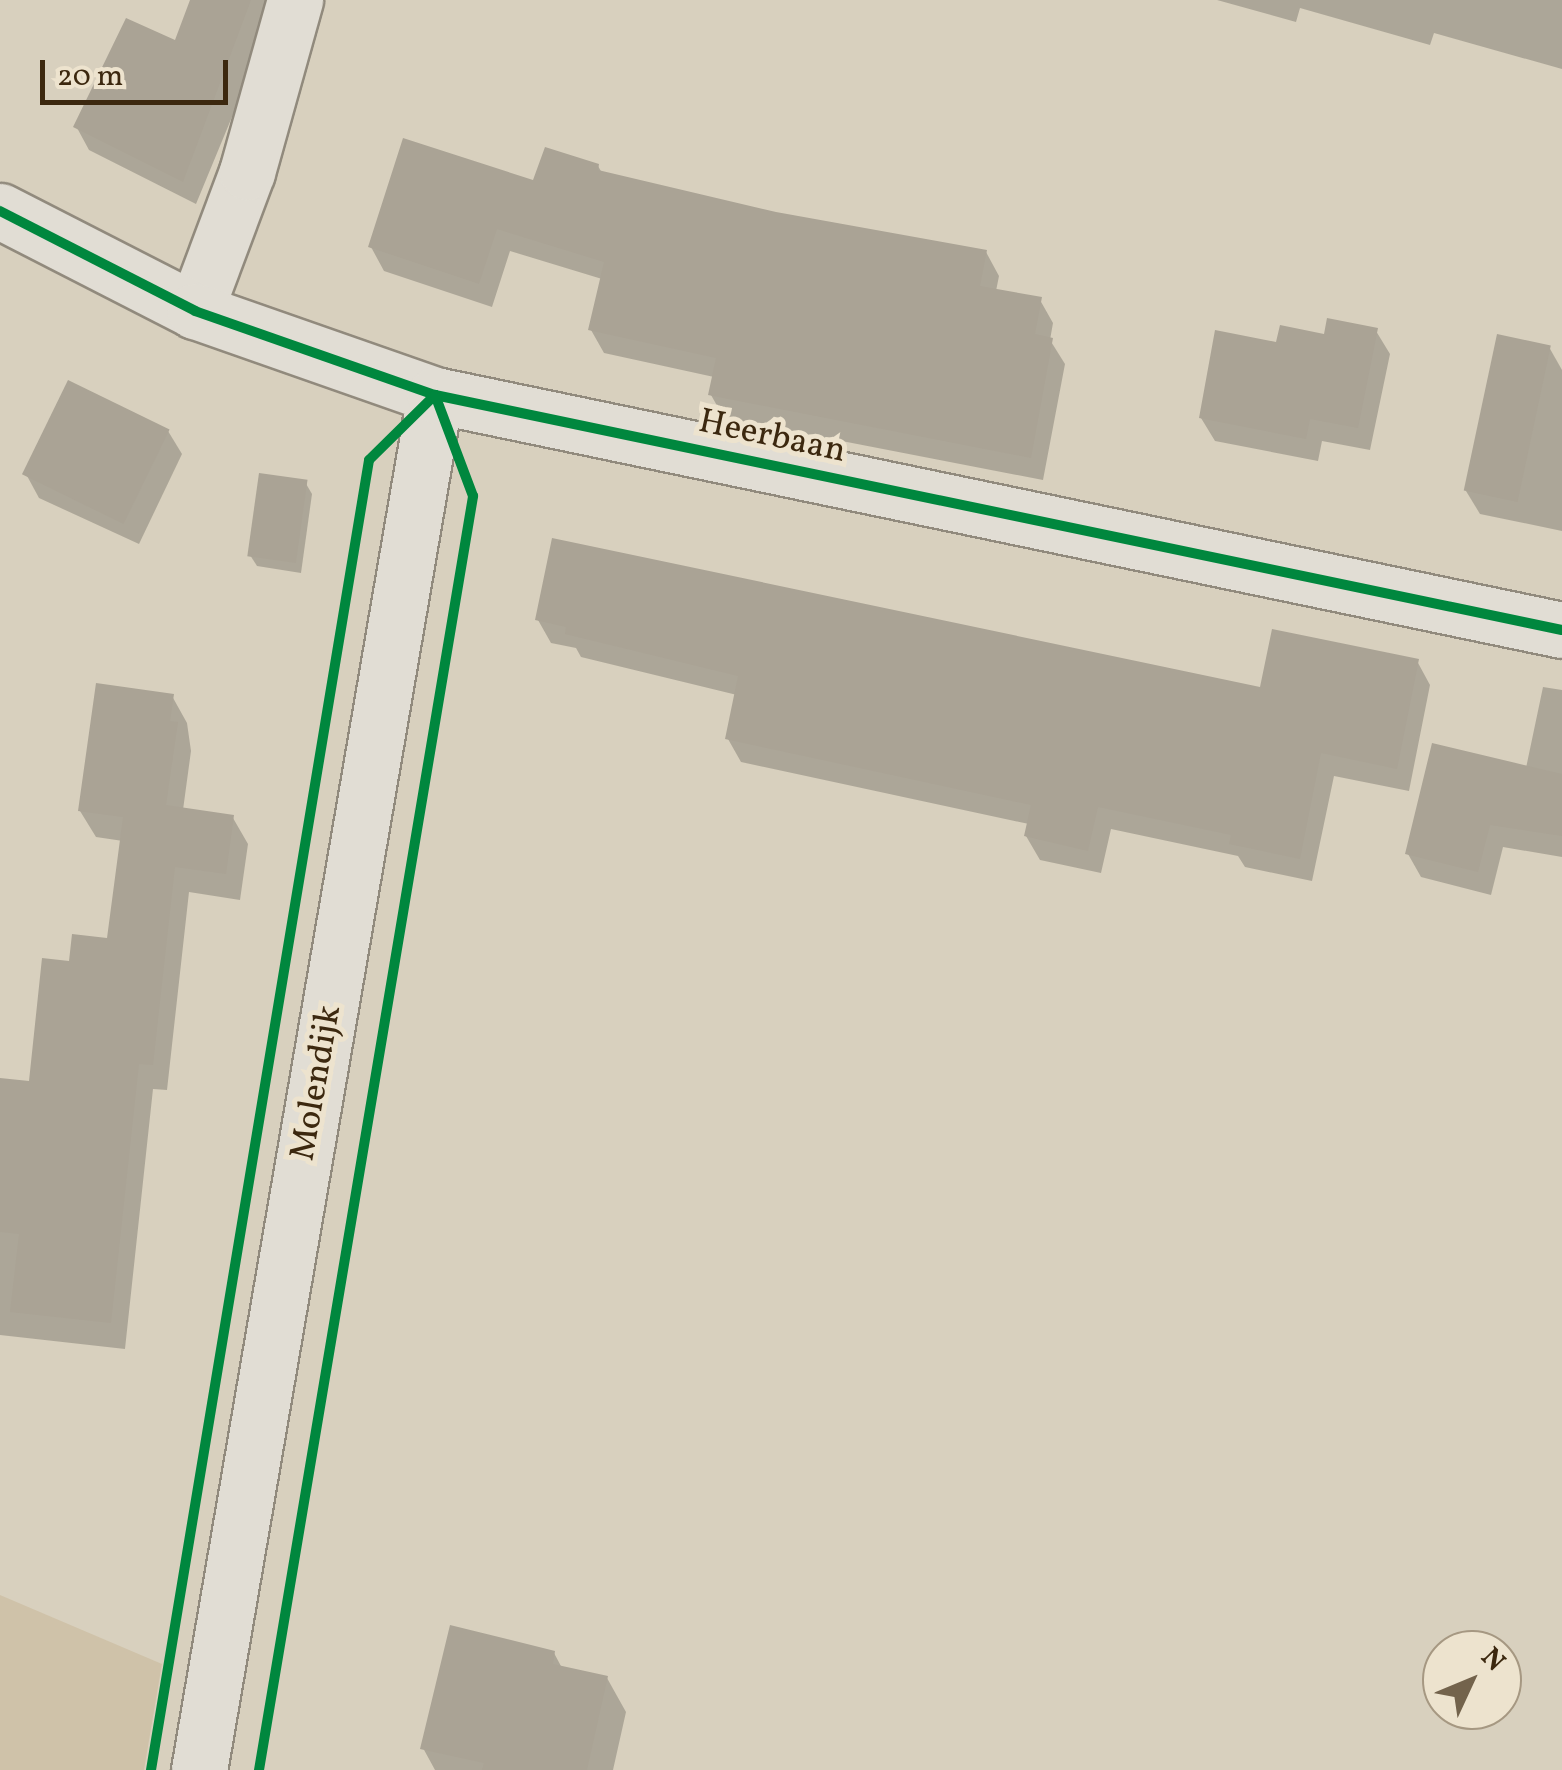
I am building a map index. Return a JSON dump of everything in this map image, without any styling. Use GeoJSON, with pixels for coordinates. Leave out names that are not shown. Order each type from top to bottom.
{"type":"FeatureCollection","features":[{"type":"Feature","properties":{"kind":"street"},"geometry":{"type":"LineString","coordinates":[[196,311],[247,172],[295,0]]}},
{"type":"Feature","properties":{"kind":"street","name":"Heerbaan"},"geometry":{"type":"LineString","coordinates":[[0,212],[196,311],[435,396],[1562,630]]}},
{"type":"Feature","properties":{"kind":"street","name":"Molendijk"},"geometry":{"type":"LineString","coordinates":[[199,1770],[435,396]]}},
{"type":"Feature","properties":{"kind":"shaded area"},"geometry":{"type":"Polygon","coordinates":[[[0,1595],[162,1664],[144,1770],[0,1770],[0,1595]]]}},
{"type":"Feature","properties":{"kind":"building"},"geometry":{"type":"Polygon","coordinates":[[[190,0],[251,0],[183,182],[73,127],[126,18],[175,40],[190,0]]]}},
{"type":"Feature","properties":{"kind":"building"},"geometry":{"type":"Polygon","coordinates":[[[403,138],[533,180],[545,147],[599,164],[598,170],[776,212],[987,250],[980,286],[1042,297],[1035,334],[1053,338],[1031,458],[708,395],[716,358],[588,330],[604,262],[497,229],[479,284],[368,247],[403,138]]]}},
{"type":"Feature","properties":{"kind":"building"},"geometry":{"type":"Polygon","coordinates":[[[1327,318],[1378,328],[1358,428],[1310,419],[1306,439],[1199,418],[1215,330],[1276,342],[1280,325],[1324,334],[1327,318]]]}},
{"type":"Feature","properties":{"kind":"building"},"geometry":{"type":"Polygon","coordinates":[[[1497,334],[1551,345],[1518,502],[1464,491],[1497,334]]]}},
{"type":"Feature","properties":{"kind":"building"},"geometry":{"type":"Polygon","coordinates":[[[68,380],[170,430],[124,524],[22,474],[68,380]]]}},
{"type":"Feature","properties":{"kind":"building"},"geometry":{"type":"Polygon","coordinates":[[[259,473],[308,480],[296,563],[247,556],[259,473]]]}},
{"type":"Feature","properties":{"kind":"building"},"geometry":{"type":"Polygon","coordinates":[[[552,538],[1260,687],[1272,629],[1419,659],[1397,769],[1321,753],[1300,859],[1229,844],[1231,835],[1098,807],[1088,851],[1024,836],[1031,805],[725,739],[738,676],[565,634],[566,627],[535,620],[552,538]]]}},
{"type":"Feature","properties":{"kind":"building"},"geometry":{"type":"Polygon","coordinates":[[[96,683],[174,694],[170,721],[178,722],[166,805],[234,815],[226,874],[175,867],[153,1065],[139,1064],[111,1323],[10,1312],[19,1234],[0,1232],[0,1078],[29,1081],[42,958],[69,961],[72,934],[107,938],[123,817],[78,811],[96,683]]]}},
{"type":"Feature","properties":{"kind":"building"},"geometry":{"type":"Polygon","coordinates":[[[1432,743],[1562,774],[1562,836],[1490,825],[1478,872],[1405,854],[1432,743]]]}},
{"type":"Feature","properties":{"kind":"building"},"geometry":{"type":"Polygon","coordinates":[[[450,1625],[555,1651],[553,1664],[608,1676],[587,1770],[482,1770],[484,1763],[420,1749],[450,1625]]]}},
{"type":"Feature","properties":{"kind":"cycle path"},"geometry":{"type":"LineString","coordinates":[[0,211],[195,311],[435,395],[1562,630]]}},
{"type":"Feature","properties":{"kind":"cycle path"},"geometry":{"type":"LineString","coordinates":[[151,1770],[369,460],[435,395]]}},
{"type":"Feature","properties":{"kind":"cycle path"},"geometry":{"type":"LineString","coordinates":[[259,1770],[473,496],[435,395]]}}]}
